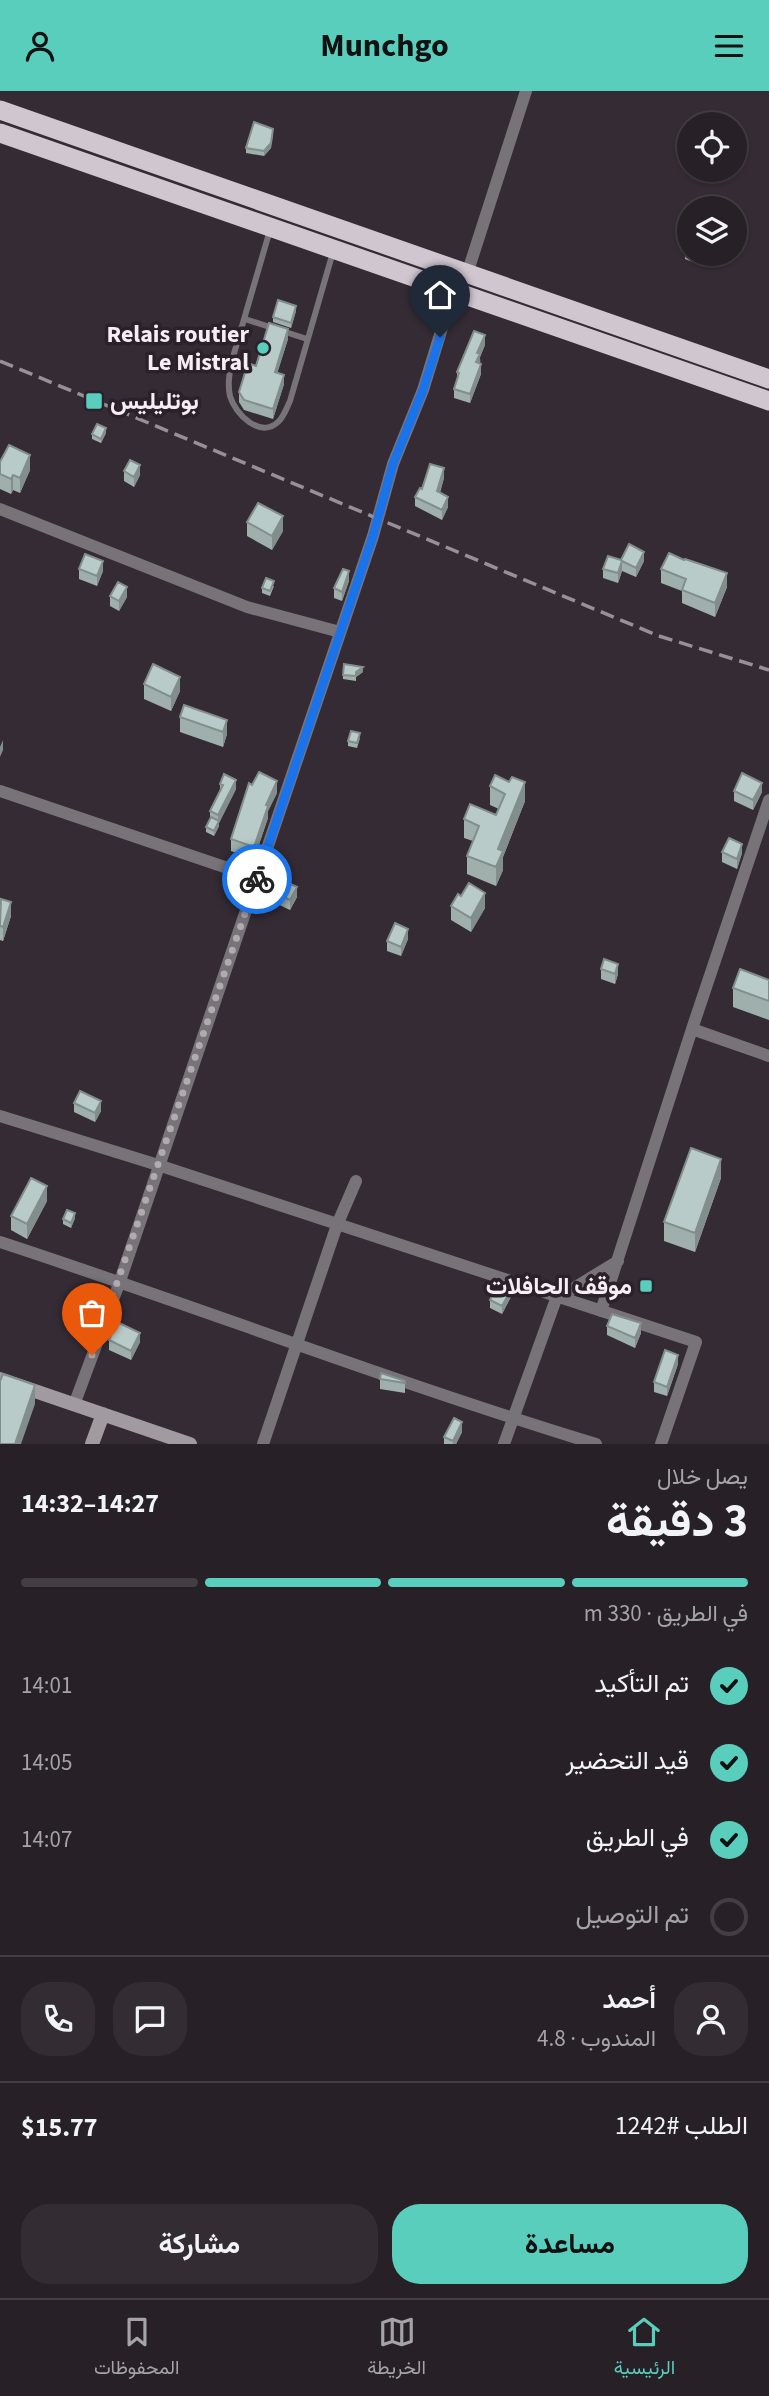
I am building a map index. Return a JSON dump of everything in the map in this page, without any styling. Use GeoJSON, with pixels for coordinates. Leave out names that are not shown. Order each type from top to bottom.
{"type":"FeatureCollection","features":[{"type":"Feature","properties":{"kind":"highway"},"geometry":{"type":"LineString","coordinates":[[0,110],[769,379]]}},
{"type":"Feature","properties":{"kind":"highway"},"geometry":{"type":"LineString","coordinates":[[0,133],[769,401]]}},
{"type":"Feature","properties":{"kind":"main road"},"geometry":{"type":"LineString","coordinates":[[0,1380],[190,1444]]}},
{"type":"Feature","properties":{"kind":"main road"},"geometry":{"type":"LineString","coordinates":[[92,1444],[103,1414]]}},
{"type":"Feature","properties":{"kind":"street"},"geometry":{"type":"LineString","coordinates":[[467,274],[526,91]]}},
{"type":"Feature","properties":{"kind":"street"},"geometry":{"type":"LineString","coordinates":[[74,1405],[120,1281],[373,536],[393,464],[423,390],[450,302]]}},
{"type":"Feature","properties":{"kind":"street"},"geometry":{"type":"LineString","coordinates":[[0,509],[247,607],[340,632]]}},
{"type":"Feature","properties":{"kind":"street"},"geometry":{"type":"LineString","coordinates":[[0,791],[257,878]]}},
{"type":"Feature","properties":{"kind":"street"},"geometry":{"type":"LineString","coordinates":[[601,1311],[769,800]]}},
{"type":"Feature","properties":{"kind":"street"},"geometry":{"type":"LineString","coordinates":[[692,1029],[769,1056]]}},
{"type":"Feature","properties":{"kind":"street"},"geometry":{"type":"LineString","coordinates":[[0,1115],[696,1342],[662,1444]]}},
{"type":"Feature","properties":{"kind":"street"},"geometry":{"type":"LineString","coordinates":[[263,1444],[337,1225],[356,1181]]}},
{"type":"Feature","properties":{"kind":"street"},"geometry":{"type":"LineString","coordinates":[[0,1242],[120,1281],[512,1419],[596,1444]]}},
{"type":"Feature","properties":{"kind":"street"},"geometry":{"type":"LineString","coordinates":[[505,1444],[556,1299],[618,1261]]}},
{"type":"Feature","properties":{"kind":"lane"},"geometry":{"type":"LineString","coordinates":[[271,228],[229,377],[230,395],[244,419],[258,426],[269,427],[279,422],[290,401],[333,250]]}},
{"type":"Feature","properties":{"kind":"lane"},"geometry":{"type":"LineString","coordinates":[[244,320],[307,339]]}},
{"type":"Feature","properties":{"kind":"building"},"geometry":{"type":"Polygon","coordinates":[[[254,122],[273,129],[271,143],[264,151],[246,148],[254,122]]]}},
{"type":"Feature","properties":{"kind":"building"},"geometry":{"type":"Polygon","coordinates":[[[278,300],[296,306],[291,323],[273,317],[278,300]]]}},
{"type":"Feature","properties":{"kind":"building"},"geometry":{"type":"Polygon","coordinates":[[[269,323],[288,329],[275,372],[284,375],[273,409],[244,400],[239,392],[248,363],[256,366],[269,323]]]}},
{"type":"Feature","properties":{"kind":"building"},"geometry":{"type":"Polygon","coordinates":[[[474,331],[485,335],[477,353],[480,354],[476,362],[481,364],[470,394],[454,389],[459,373],[457,372],[474,331]]]}},
{"type":"Feature","properties":{"kind":"building"},"geometry":{"type":"Polygon","coordinates":[[[97,424],[106,428],[101,439],[92,434],[97,424]]]}},
{"type":"Feature","properties":{"kind":"building"},"geometry":{"type":"Polygon","coordinates":[[[9,445],[30,455],[20,478],[13,475],[11,479],[0,474],[0,462],[9,445]]]}},
{"type":"Feature","properties":{"kind":"building"},"geometry":{"type":"Polygon","coordinates":[[[130,460],[140,465],[134,477],[124,471],[130,460]]]}},
{"type":"Feature","properties":{"kind":"building"},"geometry":{"type":"Polygon","coordinates":[[[430,464],[444,468],[437,491],[448,497],[442,510],[415,497],[420,488],[422,489],[430,464]]]}},
{"type":"Feature","properties":{"kind":"building"},"geometry":{"type":"Polygon","coordinates":[[[258,503],[283,516],[272,536],[247,522],[258,503]]]}},
{"type":"Feature","properties":{"kind":"building"},"geometry":{"type":"Polygon","coordinates":[[[629,544],[644,552],[636,568],[622,561],[618,573],[603,569],[608,556],[621,560],[629,544]]]}},
{"type":"Feature","properties":{"kind":"building"},"geometry":{"type":"Polygon","coordinates":[[[669,553],[727,573],[715,603],[682,590],[686,579],[661,569],[669,553]]]}},
{"type":"Feature","properties":{"kind":"building"},"geometry":{"type":"Polygon","coordinates":[[[85,554],[103,561],[97,576],[79,569],[85,554]]]}},
{"type":"Feature","properties":{"kind":"building"},"geometry":{"type":"Polygon","coordinates":[[[343,569],[349,571],[342,592],[334,588],[343,569]]]}},
{"type":"Feature","properties":{"kind":"building"},"geometry":{"type":"Polygon","coordinates":[[[266,578],[274,581],[270,591],[262,588],[266,578]]]}},
{"type":"Feature","properties":{"kind":"building"},"geometry":{"type":"Polygon","coordinates":[[[118,582],[127,587],[119,601],[110,596],[118,582]]]}},
{"type":"Feature","properties":{"kind":"building"},"geometry":{"type":"Polygon","coordinates":[[[153,664],[180,677],[171,697],[144,684],[153,664]]]}},
{"type":"Feature","properties":{"kind":"building"},"geometry":{"type":"Polygon","coordinates":[[[344,664],[363,667],[356,672],[356,676],[343,675],[344,664]]]}},
{"type":"Feature","properties":{"kind":"building"},"geometry":{"type":"Polygon","coordinates":[[[184,705],[227,720],[223,732],[180,717],[184,705]]]}},
{"type":"Feature","properties":{"kind":"building"},"geometry":{"type":"Polygon","coordinates":[[[351,731],[360,733],[357,743],[348,741],[351,731]]]}},
{"type":"Feature","properties":{"kind":"building"},"geometry":{"type":"Polygon","coordinates":[[[259,772],[277,781],[266,805],[268,806],[254,847],[231,839],[249,783],[252,785],[259,772]]]}},
{"type":"Feature","properties":{"kind":"building"},"geometry":{"type":"Polygon","coordinates":[[[742,773],[762,783],[753,800],[734,791],[742,773]]]}},
{"type":"Feature","properties":{"kind":"building"},"geometry":{"type":"Polygon","coordinates":[[[224,774],[236,780],[218,815],[210,811],[223,785],[220,784],[224,774]]]}},
{"type":"Feature","properties":{"kind":"building"},"geometry":{"type":"Polygon","coordinates":[[[495,775],[509,782],[512,777],[525,782],[498,849],[503,851],[496,867],[467,856],[479,826],[464,819],[470,804],[496,815],[505,794],[490,786],[495,775]]]}},
{"type":"Feature","properties":{"kind":"building"},"geometry":{"type":"Polygon","coordinates":[[[211,817],[219,821],[214,831],[206,827],[211,817]]]}},
{"type":"Feature","properties":{"kind":"building"},"geometry":{"type":"Polygon","coordinates":[[[729,838],[742,844],[737,859],[722,852],[729,838]]]}},
{"type":"Feature","properties":{"kind":"building"},"geometry":{"type":"Polygon","coordinates":[[[272,875],[297,887],[290,900],[265,888],[272,875]]]}},
{"type":"Feature","properties":{"kind":"building"},"geometry":{"type":"Polygon","coordinates":[[[469,883],[485,893],[471,918],[451,906],[469,883]]]}},
{"type":"Feature","properties":{"kind":"building"},"geometry":{"type":"Polygon","coordinates":[[[1,899],[11,902],[3,927],[0,926],[1,899]]]}},
{"type":"Feature","properties":{"kind":"building"},"geometry":{"type":"Polygon","coordinates":[[[395,923],[408,929],[401,947],[387,941],[395,923]]]}},
{"type":"Feature","properties":{"kind":"building"},"geometry":{"type":"Polygon","coordinates":[[[604,959],[618,964],[615,974],[601,969],[604,959]]]}},
{"type":"Feature","properties":{"kind":"building"},"geometry":{"type":"Polygon","coordinates":[[[740,969],[769,980],[769,1001],[733,988],[740,969]]]}},
{"type":"Feature","properties":{"kind":"building"},"geometry":{"type":"Polygon","coordinates":[[[80,1091],[101,1101],[95,1113],[74,1103],[80,1091]]]}},
{"type":"Feature","properties":{"kind":"building"},"geometry":{"type":"Polygon","coordinates":[[[691,1148],[721,1159],[695,1233],[664,1222],[691,1148]]]}},
{"type":"Feature","properties":{"kind":"building"},"geometry":{"type":"Polygon","coordinates":[[[31,1178],[47,1186],[27,1224],[11,1216],[31,1178]]]}},
{"type":"Feature","properties":{"kind":"building"},"geometry":{"type":"Polygon","coordinates":[[[67,1210],[75,1213],[71,1223],[63,1219],[67,1210]]]}},
{"type":"Feature","properties":{"kind":"building"},"geometry":{"type":"Polygon","coordinates":[[[499,1279],[513,1286],[502,1306],[490,1300],[499,1279]]]}},
{"type":"Feature","properties":{"kind":"building"},"geometry":{"type":"Polygon","coordinates":[[[612,1314],[641,1323],[635,1338],[607,1326],[612,1314]]]}},
{"type":"Feature","properties":{"kind":"building"},"geometry":{"type":"Polygon","coordinates":[[[117,1322],[140,1333],[131,1351],[109,1340],[117,1322]]]}},
{"type":"Feature","properties":{"kind":"building"},"geometry":{"type":"Polygon","coordinates":[[[665,1350],[678,1355],[667,1387],[654,1382],[665,1350]]]}},
{"type":"Feature","properties":{"kind":"building"},"geometry":{"type":"Polygon","coordinates":[[[381,1373],[405,1381],[405,1383],[380,1379],[381,1373]]]}},
{"type":"Feature","properties":{"kind":"building"},"geometry":{"type":"Polygon","coordinates":[[[3,1374],[35,1385],[15,1444],[0,1444],[0,1381],[3,1374]]]}},
{"type":"Feature","properties":{"kind":"building"},"geometry":{"type":"Polygon","coordinates":[[[454,1418],[462,1422],[453,1441],[444,1437],[454,1418]]]}},
{"type":"Feature","properties":{"kind":"railway"},"geometry":{"type":"LineString","coordinates":[[0,361],[659,636],[769,670]]}},
{"type":"Feature","properties":{"kind":"way so far"},"geometry":{"type":"LineString","coordinates":[[92,1355],[120,1281],[257,879]]}},
{"type":"Feature","properties":{"kind":"place","name":"Relais routier Le Mistral"},"geometry":{"type":"Point","coordinates":[263,348]}},
{"type":"Feature","properties":{"kind":"place","name":"بوتليليس"},"geometry":{"type":"Point","coordinates":[94,401]}},
{"type":"Feature","properties":{"kind":"place","name":"موقف الحافلات"},"geometry":{"type":"Point","coordinates":[646,1286]}},
{"type":"Feature","properties":{"kind":"route"},"geometry":{"type":"LineString","coordinates":[[257,879],[373,536],[393,464],[423,390],[440,337]]}}]}
